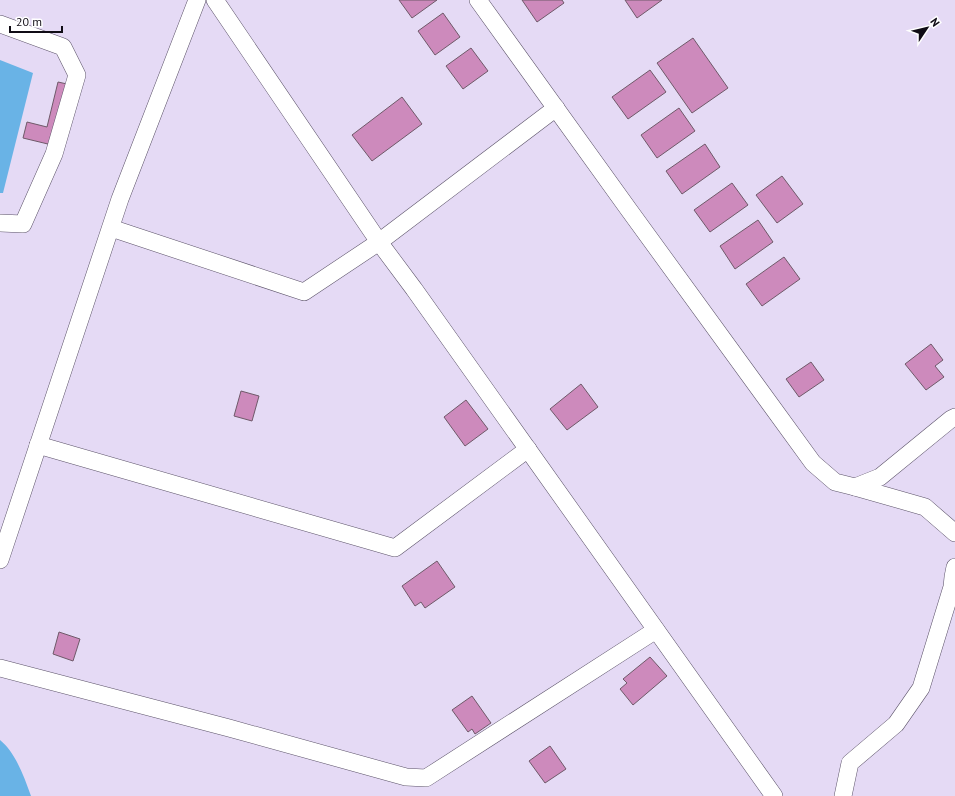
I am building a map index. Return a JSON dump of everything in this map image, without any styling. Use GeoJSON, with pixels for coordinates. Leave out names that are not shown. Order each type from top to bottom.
{"type":"FeatureCollection","features":[{"type":"Feature","properties":{"kind":"street"},"geometry":{"type":"LineString","coordinates":[[0,560],[120,199],[196,0]]}},
{"type":"Feature","properties":{"kind":"street"},"geometry":{"type":"LineString","coordinates":[[215,0],[379,242],[414,289],[774,796]]}},
{"type":"Feature","properties":{"kind":"street"},"geometry":{"type":"LineString","coordinates":[[478,0],[813,463],[835,482],[925,507],[955,533]]}},
{"type":"Feature","properties":{"kind":"street"},"geometry":{"type":"LineString","coordinates":[[0,24],[63,47],[77,75],[54,154],[23,224],[0,223]]}},
{"type":"Feature","properties":{"kind":"street"},"geometry":{"type":"LineString","coordinates":[[111,228],[304,292],[379,242],[556,108]]}},
{"type":"Feature","properties":{"kind":"street"},"geometry":{"type":"LineString","coordinates":[[854,487],[880,477],[955,417]]}},
{"type":"Feature","properties":{"kind":"street"},"geometry":{"type":"LineString","coordinates":[[38,445],[395,548],[528,449]]}},
{"type":"Feature","properties":{"kind":"street"},"geometry":{"type":"LineString","coordinates":[[843,796],[850,763],[896,724],[921,688],[952,587],[954,573]]}},
{"type":"Feature","properties":{"kind":"street"},"geometry":{"type":"LineString","coordinates":[[0,668],[229,728],[406,777],[426,778],[656,630]]}},
{"type":"Feature","properties":{"kind":"water"},"geometry":{"type":"Polygon","coordinates":[[[0,60],[33,73],[3,193],[0,193],[0,60]]]}},
{"type":"Feature","properties":{"kind":"water"},"geometry":{"type":"Polygon","coordinates":[[[0,740],[6,745],[15,758],[31,796],[0,796],[0,740]]]}},
{"type":"Feature","properties":{"kind":"building"},"geometry":{"type":"Polygon","coordinates":[[[399,0],[437,0],[412,18],[399,0]]]}},
{"type":"Feature","properties":{"kind":"building"},"geometry":{"type":"Polygon","coordinates":[[[522,0],[562,0],[564,3],[537,22],[522,0]]]}},
{"type":"Feature","properties":{"kind":"building"},"geometry":{"type":"Polygon","coordinates":[[[625,0],[662,0],[637,18],[625,0]]]}},
{"type":"Feature","properties":{"kind":"building"},"geometry":{"type":"Polygon","coordinates":[[[443,13],[460,37],[435,55],[418,31],[443,13]]]}},
{"type":"Feature","properties":{"kind":"building"},"geometry":{"type":"Polygon","coordinates":[[[693,38],[728,88],[692,113],[657,63],[693,38]]]}},
{"type":"Feature","properties":{"kind":"building"},"geometry":{"type":"Polygon","coordinates":[[[471,48],[488,71],[463,89],[446,66],[471,48]]]}},
{"type":"Feature","properties":{"kind":"building"},"geometry":{"type":"Polygon","coordinates":[[[650,70],[666,92],[628,119],[612,97],[650,70]]]}},
{"type":"Feature","properties":{"kind":"building"},"geometry":{"type":"Polygon","coordinates":[[[58,82],[67,84],[52,145],[23,138],[27,122],[47,127],[58,82]]]}},
{"type":"Feature","properties":{"kind":"building"},"geometry":{"type":"Polygon","coordinates":[[[402,97],[422,124],[372,161],[352,135],[402,97]]]}},
{"type":"Feature","properties":{"kind":"building"},"geometry":{"type":"Polygon","coordinates":[[[679,108],[695,131],[657,158],[641,135],[679,108]]]}},
{"type":"Feature","properties":{"kind":"building"},"geometry":{"type":"Polygon","coordinates":[[[705,144],[720,167],[682,194],[666,171],[705,144]]]}},
{"type":"Feature","properties":{"kind":"building"},"geometry":{"type":"Polygon","coordinates":[[[782,176],[803,204],[777,223],[756,195],[782,176]]]}},
{"type":"Feature","properties":{"kind":"building"},"geometry":{"type":"Polygon","coordinates":[[[732,183],[748,205],[710,232],[694,210],[732,183]]]}},
{"type":"Feature","properties":{"kind":"building"},"geometry":{"type":"Polygon","coordinates":[[[758,220],[773,242],[735,269],[720,246],[758,220]]]}},
{"type":"Feature","properties":{"kind":"building"},"geometry":{"type":"Polygon","coordinates":[[[784,257],[800,279],[762,306],[746,284],[784,257]]]}},
{"type":"Feature","properties":{"kind":"building"},"geometry":{"type":"Polygon","coordinates":[[[931,344],[943,360],[935,366],[944,377],[926,390],[905,364],[931,344]]]}},
{"type":"Feature","properties":{"kind":"building"},"geometry":{"type":"Polygon","coordinates":[[[811,362],[824,380],[799,397],[786,379],[811,362]]]}},
{"type":"Feature","properties":{"kind":"building"},"geometry":{"type":"Polygon","coordinates":[[[581,384],[598,407],[567,430],[550,409],[581,384]]]}},
{"type":"Feature","properties":{"kind":"building"},"geometry":{"type":"Polygon","coordinates":[[[241,391],[259,396],[252,421],[234,416],[241,391]]]}},
{"type":"Feature","properties":{"kind":"building"},"geometry":{"type":"Polygon","coordinates":[[[466,400],[488,429],[465,446],[444,417],[466,400]]]}},
{"type":"Feature","properties":{"kind":"building"},"geometry":{"type":"Polygon","coordinates":[[[437,561],[455,587],[425,608],[421,602],[415,606],[402,586],[437,561]]]}},
{"type":"Feature","properties":{"kind":"building"},"geometry":{"type":"Polygon","coordinates":[[[59,632],[80,639],[73,661],[53,654],[59,632]]]}},
{"type":"Feature","properties":{"kind":"building"},"geometry":{"type":"Polygon","coordinates":[[[650,657],[667,676],[633,705],[620,689],[627,683],[623,679],[650,657]]]}},
{"type":"Feature","properties":{"kind":"building"},"geometry":{"type":"Polygon","coordinates":[[[472,696],[491,723],[475,734],[472,729],[468,732],[452,710],[472,696]]]}},
{"type":"Feature","properties":{"kind":"building"},"geometry":{"type":"Polygon","coordinates":[[[550,746],[566,769],[545,783],[529,761],[550,746]]]}}]}
